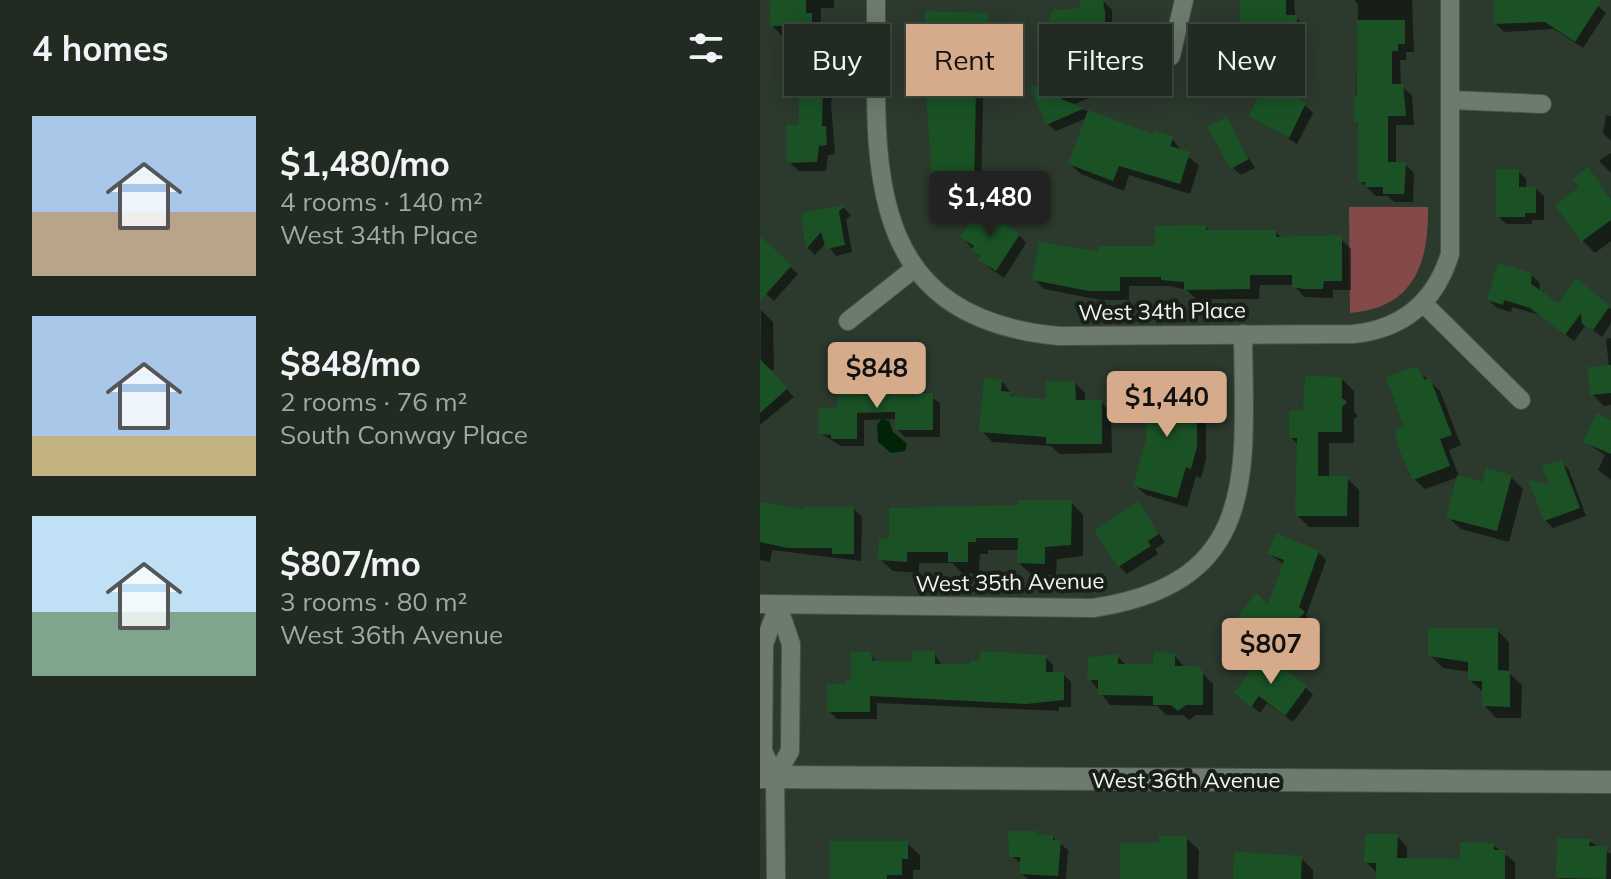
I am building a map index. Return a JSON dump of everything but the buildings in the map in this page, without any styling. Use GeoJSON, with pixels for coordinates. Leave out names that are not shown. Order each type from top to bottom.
{"type":"FeatureCollection","features":[{"type":"Feature","properties":{"kind":"street","name":"West 34th Place"},"geometry":{"type":"LineString","coordinates":[[876,0],[877,159],[888,215],[915,268],[953,304],[977,319],[1028,333],[1373,332],[1400,322],[1424,304]]}},
{"type":"Feature","properties":{"kind":"street"},"geometry":{"type":"LineString","coordinates":[[1172,52],[1184,0]]}},
{"type":"Feature","properties":{"kind":"street"},"geometry":{"type":"LineString","coordinates":[[1450,0],[1450,254],[1444,272],[1424,304],[1521,400]]}},
{"type":"Feature","properties":{"kind":"street"},"geometry":{"type":"LineString","coordinates":[[1451,100],[1542,104]]}},
{"type":"Feature","properties":{"kind":"street"},"geometry":{"type":"LineString","coordinates":[[848,321],[915,268]]}},
{"type":"Feature","properties":{"kind":"street","name":"West 35th Avenue"},"geometry":{"type":"LineString","coordinates":[[769,605],[1093,608],[1130,602],[1180,581],[1200,566],[1217,545],[1241,484],[1244,457],[1243,334]]}},
{"type":"Feature","properties":{"kind":"street"},"geometry":{"type":"LineString","coordinates":[[768,777],[790,751],[791,644],[769,605]]}},
{"type":"Feature","properties":{"kind":"street"},"geometry":{"type":"LineString","coordinates":[[769,605],[764,644],[763,751],[776,879]]}},
{"type":"Feature","properties":{"kind":"street","name":"West 36th Avenue"},"geometry":{"type":"LineString","coordinates":[[768,777],[1611,782]]}},
{"type":"Feature","properties":{"kind":"shaded area"},"geometry":{"type":"Polygon","coordinates":[[[1349,207],[1428,207],[1425,246],[1413,279],[1403,292],[1389,302],[1350,313],[1349,207]]]}},
{"type":"Feature","properties":{"kind":"shaded area"},"geometry":{"type":"Polygon","coordinates":[[[882,419],[889,421],[893,432],[907,444],[905,451],[891,453],[878,442],[877,425],[882,419]]]}}]}
